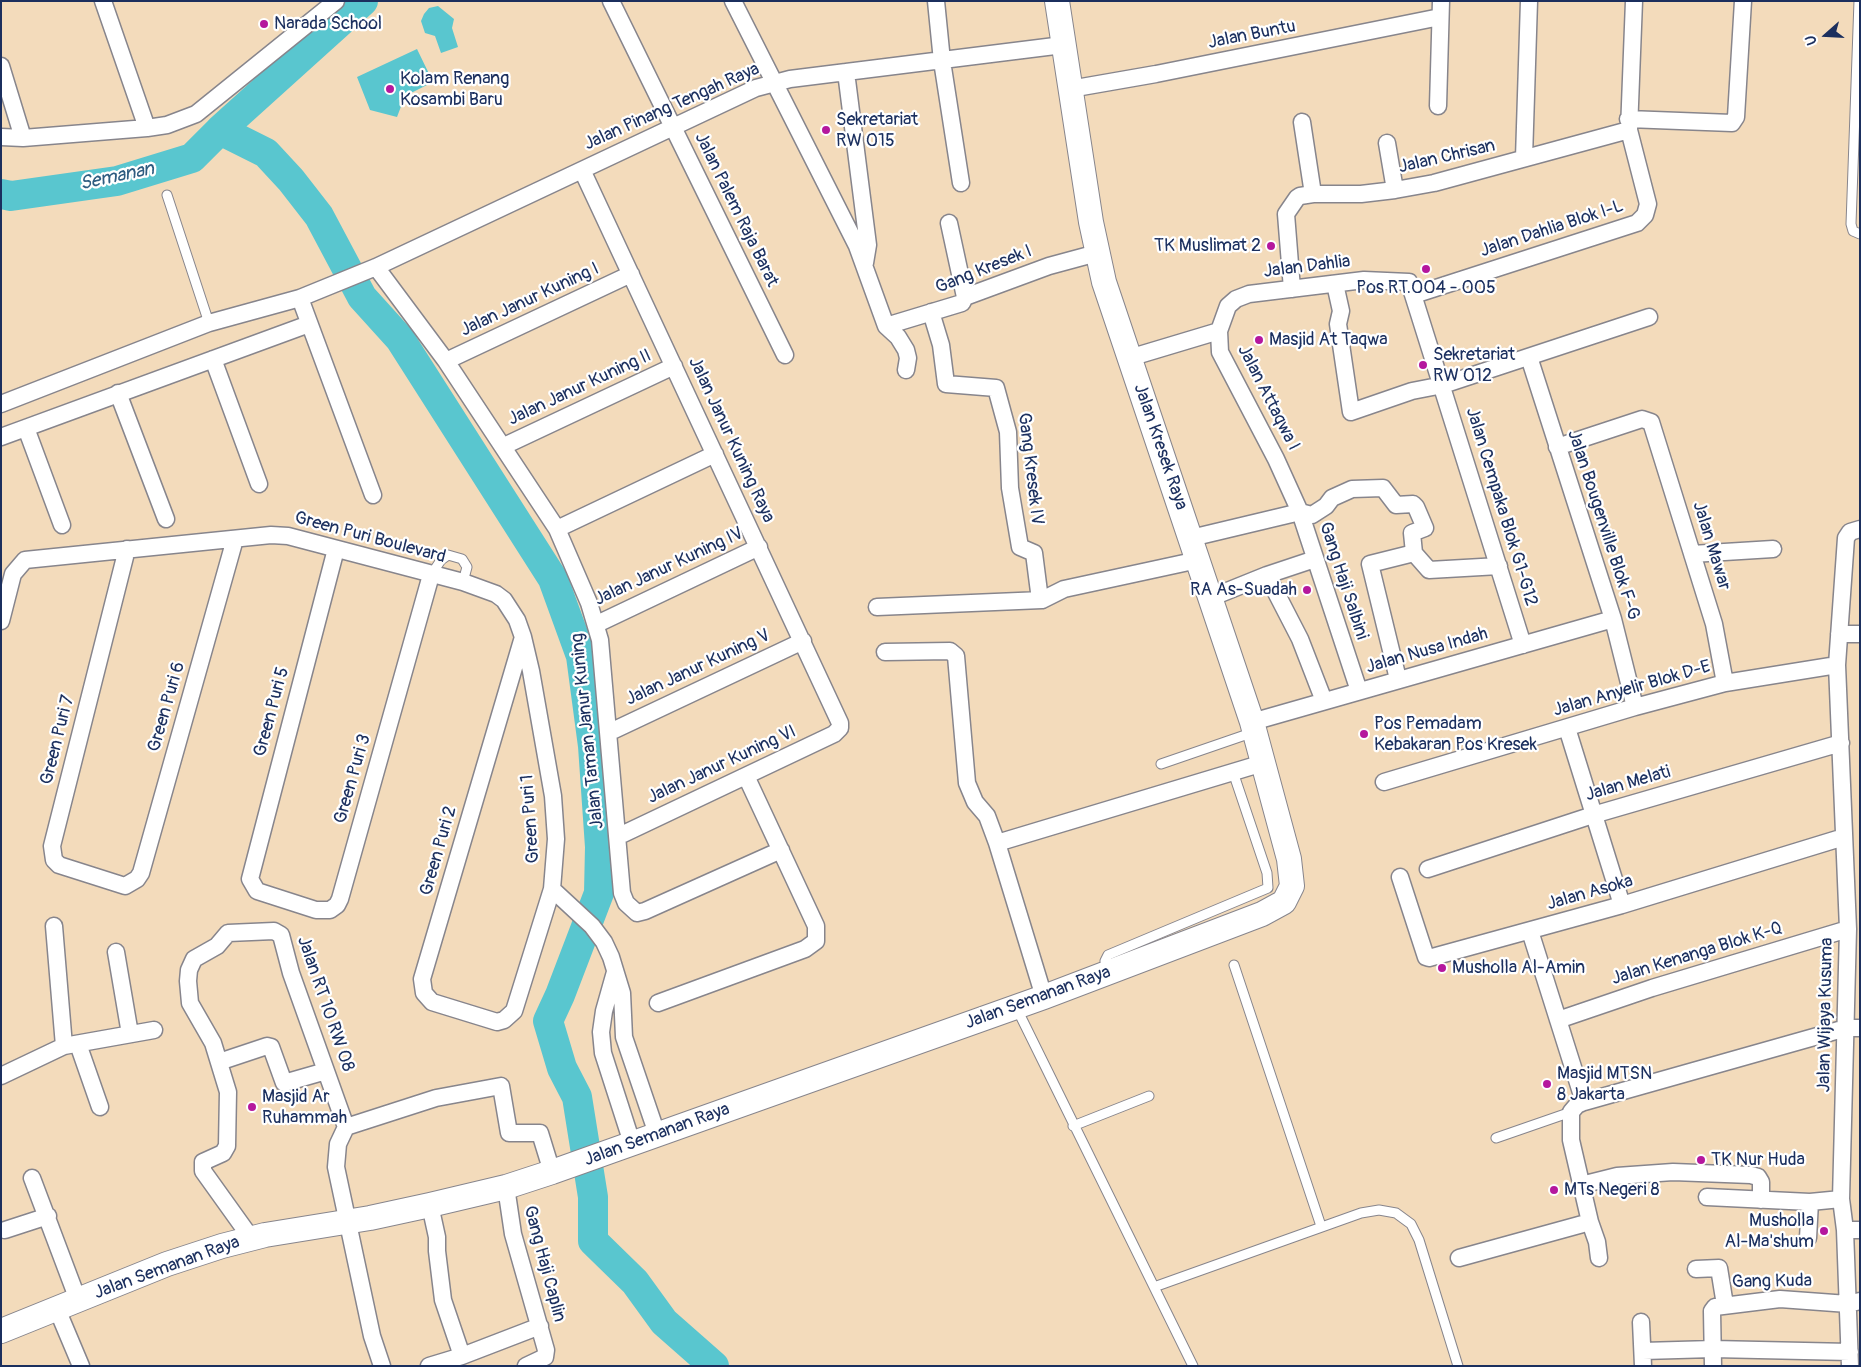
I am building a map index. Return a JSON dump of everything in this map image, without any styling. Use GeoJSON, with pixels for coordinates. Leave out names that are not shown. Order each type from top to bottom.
{"type":"FeatureCollection","features":[{"type":"Feature","properties":{"kind":"street"},"geometry":{"type":"LineString","coordinates":[[103,1],[147,128]]}},
{"type":"Feature","properties":{"kind":"street"},"geometry":{"type":"LineString","coordinates":[[1,137],[23,138],[147,128],[167,125],[196,114],[336,1]]}},
{"type":"Feature","properties":{"kind":"street","name":"Jalan Palem Raja Barat"},"geometry":{"type":"LineString","coordinates":[[611,1],[785,355]]}},
{"type":"Feature","properties":{"kind":"street"},"geometry":{"type":"LineString","coordinates":[[733,1],[865,265],[886,326],[898,337],[906,350],[908,358],[906,370]]}},
{"type":"Feature","properties":{"kind":"street"},"geometry":{"type":"LineString","coordinates":[[936,1],[942,61],[961,183]]}},
{"type":"Feature","properties":{"kind":"street","name":"Jalan Kresek Raya"},"geometry":{"type":"LineString","coordinates":[[1057,1],[1097,253],[1104,282],[1253,727],[1289,859],[1292,886]]}},
{"type":"Feature","properties":{"kind":"street"},"geometry":{"type":"LineString","coordinates":[[1524,158],[1529,1]]}},
{"type":"Feature","properties":{"kind":"street","name":"Jalan Dahlia Blok I-L"},"geometry":{"type":"LineString","coordinates":[[1414,295],[1636,223],[1645,215],[1648,204],[1629,125],[1634,1]]}},
{"type":"Feature","properties":{"kind":"street","name":"Jalan Chrisan"},"geometry":{"type":"LineString","coordinates":[[1387,143],[1395,190],[1434,183],[1524,158],[1629,125],[1732,123],[1736,116],[1743,1]]}},
{"type":"Feature","properties":{"kind":"street"},"geometry":{"type":"LineString","coordinates":[[1438,106],[1441,9]]}},
{"type":"Feature","properties":{"kind":"street","name":"Jalan Buntu"},"geometry":{"type":"LineString","coordinates":[[1070,89],[1166,72],[1441,9]]}},
{"type":"Feature","properties":{"kind":"street","name":"Jalan Pinang Tengah Raya"},"geometry":{"type":"LineString","coordinates":[[1,404],[209,323],[300,298],[339,282],[756,88],[774,83],[846,72],[1063,45]]}},
{"type":"Feature","properties":{"kind":"street"},"geometry":{"type":"LineString","coordinates":[[1,66],[23,138]]}},
{"type":"Feature","properties":{"kind":"street"},"geometry":{"type":"LineString","coordinates":[[846,72],[868,245],[865,265]]}},
{"type":"Feature","properties":{"kind":"street"},"geometry":{"type":"LineString","coordinates":[[1302,122],[1314,194]]}},
{"type":"Feature","properties":{"kind":"street","name":"Jalan Janur Kuning Raya"},"geometry":{"type":"LineString","coordinates":[[582,170],[839,717],[840,728]]}},
{"type":"Feature","properties":{"kind":"street"},"geometry":{"type":"LineString","coordinates":[[1292,289],[1286,214],[1300,196],[1314,194],[1361,194],[1395,190]]}},
{"type":"Feature","properties":{"kind":"street"},"geometry":{"type":"LineString","coordinates":[[948,223],[965,297]]}},
{"type":"Feature","properties":{"kind":"street","name":"Gang Kresek I"},"geometry":{"type":"LineString","coordinates":[[886,326],[962,303],[965,297],[1049,266],[1097,253]]}},
{"type":"Feature","properties":{"kind":"street","name":"Jalan Taman Janur Kuning"},"geometry":{"type":"LineString","coordinates":[[372,268],[446,361],[558,529],[597,624],[610,732],[622,893],[626,903],[631,910],[637,913],[781,850]]}},
{"type":"Feature","properties":{"kind":"street","name":"Jalan Janur Kuning I"},"geometry":{"type":"LineString","coordinates":[[446,361],[631,274]]}},
{"type":"Feature","properties":{"kind":"street","name":"Jalan Dahlia"},"geometry":{"type":"LineString","coordinates":[[1219,332],[1228,306],[1236,299],[1249,294],[1364,280],[1409,282],[1414,295]]}},
{"type":"Feature","properties":{"kind":"street"},"geometry":{"type":"LineString","coordinates":[[1335,284],[1342,311],[1338,324],[1350,412],[1412,391],[1443,385],[1649,318]]}},
{"type":"Feature","properties":{"kind":"street","name":"Jalan Cempaka Blok G1-G12"},"geometry":{"type":"LineString","coordinates":[[1414,295],[1523,645]]}},
{"type":"Feature","properties":{"kind":"street"},"geometry":{"type":"LineString","coordinates":[[300,298],[373,495]]}},
{"type":"Feature","properties":{"kind":"street","name":"Gang Kresek IV"},"geometry":{"type":"LineString","coordinates":[[932,312],[941,345],[946,384],[996,388],[1008,432],[1010,488],[1020,547],[1034,553],[1039,592],[1042,600]]}},
{"type":"Feature","properties":{"kind":"street"},"geometry":{"type":"LineString","coordinates":[[1,437],[309,324]]}},
{"type":"Feature","properties":{"kind":"street","name":"Jalan Attaqwa I"},"geometry":{"type":"LineString","coordinates":[[1129,358],[1219,332],[1220,352],[1276,459],[1300,512]]}},
{"type":"Feature","properties":{"kind":"street","name":"Jalan Bougenville Blok F-G"},"geometry":{"type":"LineString","coordinates":[[1529,357],[1613,619],[1635,707]]}},
{"type":"Feature","properties":{"kind":"street"},"geometry":{"type":"LineString","coordinates":[[213,359],[259,484]]}},
{"type":"Feature","properties":{"kind":"street","name":"Jalan Janur Kuning II"},"geometry":{"type":"LineString","coordinates":[[504,446],[674,366]]}},
{"type":"Feature","properties":{"kind":"street"},"geometry":{"type":"LineString","coordinates":[[118,393],[166,519]]}},
{"type":"Feature","properties":{"kind":"street","name":"Jalan Mawar"},"geometry":{"type":"LineString","coordinates":[[1558,447],[1642,419],[1651,422],[1714,624],[1725,683]]}},
{"type":"Feature","properties":{"kind":"street"},"geometry":{"type":"LineString","coordinates":[[26,428],[62,525]]}},
{"type":"Feature","properties":{"kind":"street"},"geometry":{"type":"LineString","coordinates":[[558,529],[715,454]]}},
{"type":"Feature","properties":{"kind":"street"},"geometry":{"type":"LineString","coordinates":[[877,608],[1042,600],[1064,589],[1194,549],[1300,512],[1314,514],[1326,506],[1332,498],[1352,488],[1383,488],[1396,505],[1414,504],[1425,528],[1412,533],[1414,553],[1429,570],[1499,566]]}},
{"type":"Feature","properties":{"kind":"street","name":"Gang Haji Salbini"},"geometry":{"type":"LineString","coordinates":[[1300,512],[1359,691]]}},
{"type":"Feature","properties":{"kind":"street","name":"Jalan Wijaya Kusuma"},"geometry":{"type":"LineString","coordinates":[[1850,1359],[1854,1303],[1852,1230],[1841,1199],[1853,1028],[1837,665],[1846,538],[1850,532],[1860,530]]}},
{"type":"Feature","properties":{"kind":"street","name":"Green Puri Boulevard"},"geometry":{"type":"LineString","coordinates":[[1,621],[13,574],[20,564],[32,558],[271,535],[288,536],[463,582],[496,594],[504,600],[517,620],[523,637]]}},
{"type":"Feature","properties":{"kind":"street","name":"Green Puri 6"},"geometry":{"type":"LineString","coordinates":[[132,884],[141,873],[235,539]]}},
{"type":"Feature","properties":{"kind":"street","name":"Jalan Janur Kuning IV"},"geometry":{"type":"LineString","coordinates":[[597,624],[759,547]]}},
{"type":"Feature","properties":{"kind":"street"},"geometry":{"type":"LineString","coordinates":[[1692,554],[1773,548]]}},
{"type":"Feature","properties":{"kind":"street","name":"Green Puri 7"},"geometry":{"type":"LineString","coordinates":[[127,549],[52,846],[54,860],[65,869],[125,886],[132,884]]}},
{"type":"Feature","properties":{"kind":"street","name":"Green Puri 5"},"geometry":{"type":"LineString","coordinates":[[253,886],[251,872],[336,549]]}},
{"type":"Feature","properties":{"kind":"street"},"geometry":{"type":"LineString","coordinates":[[1398,679],[1370,564],[1414,553]]}},
{"type":"Feature","properties":{"kind":"street"},"geometry":{"type":"LineString","coordinates":[[1210,598],[1267,575],[1315,559]]}},
{"type":"Feature","properties":{"kind":"street","name":"Green Puri 3"},"geometry":{"type":"LineString","coordinates":[[253,886],[263,893],[316,910],[330,910],[337,905],[431,575]]}},
{"type":"Feature","properties":{"kind":"street"},"geometry":{"type":"LineString","coordinates":[[1267,575],[1300,639],[1324,700]]}},
{"type":"Feature","properties":{"kind":"street","name":"Jalan Nusa Indah"},"geometry":{"type":"LineString","coordinates":[[1253,727],[1324,700],[1613,619]]}},
{"type":"Feature","properties":{"kind":"street"},"geometry":{"type":"LineString","coordinates":[[1839,634],[1860,634]]}},
{"type":"Feature","properties":{"kind":"street","name":"Green Puri 1"},"geometry":{"type":"LineString","coordinates":[[504,1020],[514,1011],[552,889],[556,839],[553,796],[531,671],[523,637]]}},
{"type":"Feature","properties":{"kind":"street","name":"Green Puri 2"},"geometry":{"type":"LineString","coordinates":[[504,1020],[491,1021],[432,1002],[424,993],[422,979],[523,637]]}},
{"type":"Feature","properties":{"kind":"street","name":"Jalan Janur Kuning V"},"geometry":{"type":"LineString","coordinates":[[610,732],[803,641]]}},
{"type":"Feature","properties":{"kind":"street"},"geometry":{"type":"LineString","coordinates":[[885,652],[950,651],[956,656],[967,783],[975,802],[987,816],[998,843],[1044,996]]}},
{"type":"Feature","properties":{"kind":"street","name":"Jalan Anyelir Blok D-E"},"geometry":{"type":"LineString","coordinates":[[1384,782],[1635,707],[1725,683],[1837,665]]}},
{"type":"Feature","properties":{"kind":"street","name":"Jalan Janur Kuning VI"},"geometry":{"type":"LineString","coordinates":[[619,836],[834,734],[840,728]]}},
{"type":"Feature","properties":{"kind":"street"},"geometry":{"type":"LineString","coordinates":[[1567,728],[1622,905]]}},
{"type":"Feature","properties":{"kind":"street","name":"Jalan Melati"},"geometry":{"type":"LineString","coordinates":[[1428,869],[1593,815],[1841,743]]}},
{"type":"Feature","properties":{"kind":"street"},"geometry":{"type":"LineString","coordinates":[[998,843],[1263,763]]}},
{"type":"Feature","properties":{"kind":"street"},"geometry":{"type":"LineString","coordinates":[[658,1003],[806,949],[816,941],[816,926],[746,776]]}},
{"type":"Feature","properties":{"kind":"street","name":"Jalan Asoka"},"geometry":{"type":"LineString","coordinates":[[1400,877],[1426,956],[1530,931],[1622,905],[1844,837]]}},
{"type":"Feature","properties":{"kind":"street","name":"Jalan Semanan Raya"},"geometry":{"type":"LineString","coordinates":[[1,1331],[194,1254],[251,1238],[347,1222],[430,1205],[506,1187],[552,1172],[1110,972],[1275,908],[1284,902],[1292,886]]}},
{"type":"Feature","properties":{"kind":"street"},"geometry":{"type":"LineString","coordinates":[[552,889],[592,926],[604,942],[622,993],[624,1038],[631,1063],[657,1134]]}},
{"type":"Feature","properties":{"kind":"street"},"geometry":{"type":"LineString","coordinates":[[54,926],[71,1045],[100,1107]]}},
{"type":"Feature","properties":{"kind":"street","name":"Jalan Kenanga Blok K-Q"},"geometry":{"type":"LineString","coordinates":[[1558,1020],[1652,988],[1848,928]]}},
{"type":"Feature","properties":{"kind":"street"},"geometry":{"type":"LineString","coordinates":[[1530,931],[1582,1101],[1577,1107],[1570,1140],[1590,1222],[1597,1242],[1599,1258]]}},
{"type":"Feature","properties":{"kind":"street","name":"Jalan RT 10 RW 08"},"geometry":{"type":"LineString","coordinates":[[219,1062],[213,1043],[200,1019],[192,1010],[187,990],[189,970],[194,959],[217,946],[226,935],[232,932],[279,932],[298,994],[346,1127]]}},
{"type":"Feature","properties":{"kind":"street"},"geometry":{"type":"LineString","coordinates":[[116,952],[130,1034]]}},
{"type":"Feature","properties":{"kind":"street"},"geometry":{"type":"LineString","coordinates":[[615,972],[601,1032],[607,1071],[632,1143]]}},
{"type":"Feature","properties":{"kind":"street"},"geometry":{"type":"LineString","coordinates":[[1577,1107],[1853,1028]]}},
{"type":"Feature","properties":{"kind":"street"},"geometry":{"type":"LineString","coordinates":[[1,1076],[71,1045],[154,1030]]}},
{"type":"Feature","properties":{"kind":"street"},"geometry":{"type":"LineString","coordinates":[[251,1238],[207,1178],[202,1166],[207,1160],[223,1153],[228,1146],[228,1092],[219,1062],[267,1046],[271,1047],[284,1084],[326,1070]]}},
{"type":"Feature","properties":{"kind":"street"},"geometry":{"type":"LineString","coordinates":[[607,1071],[631,1063]]}},
{"type":"Feature","properties":{"kind":"street"},"geometry":{"type":"LineString","coordinates":[[382,1366],[372,1336],[336,1167],[338,1144],[346,1127],[436,1098],[501,1086],[509,1133],[540,1134],[552,1172]]}},
{"type":"Feature","properties":{"kind":"street"},"geometry":{"type":"LineString","coordinates":[[1581,1185],[1617,1176],[1673,1172],[1751,1175],[1758,1177],[1761,1182],[1761,1200]]}},
{"type":"Feature","properties":{"kind":"street"},"geometry":{"type":"LineString","coordinates":[[32,1178],[48,1216],[81,1366]]}},
{"type":"Feature","properties":{"kind":"street","name":"Gang Haji Caplin"},"geometry":{"type":"LineString","coordinates":[[506,1187],[513,1234],[546,1350],[545,1357],[526,1366]]}},
{"type":"Feature","properties":{"kind":"street"},"geometry":{"type":"LineString","coordinates":[[1706,1197],[1810,1202],[1841,1199]]}},
{"type":"Feature","properties":{"kind":"street"},"geometry":{"type":"LineString","coordinates":[[1808,1238],[1810,1202]]}},
{"type":"Feature","properties":{"kind":"street"},"geometry":{"type":"LineString","coordinates":[[430,1205],[438,1237],[437,1251],[443,1300],[462,1356]]}},
{"type":"Feature","properties":{"kind":"street"},"geometry":{"type":"LineString","coordinates":[[5,1230],[48,1216]]}},
{"type":"Feature","properties":{"kind":"street"},"geometry":{"type":"LineString","coordinates":[[1459,1258],[1590,1222]]}},
{"type":"Feature","properties":{"kind":"street","name":"Gang Kuda"},"geometry":{"type":"LineString","coordinates":[[1696,1269],[1719,1268],[1725,1305],[1780,1299],[1854,1303]]}},
{"type":"Feature","properties":{"kind":"street"},"geometry":{"type":"LineString","coordinates":[[1713,1366],[1712,1311],[1714,1307],[1725,1305]]}},
{"type":"Feature","properties":{"kind":"street"},"geometry":{"type":"LineString","coordinates":[[1641,1322],[1643,1359],[1713,1349],[1779,1358],[1850,1359]]}},
{"type":"Feature","properties":{"kind":"street"},"geometry":{"type":"LineString","coordinates":[[429,1366],[462,1356],[540,1326]]}},
{"type":"Feature","properties":{"kind":"lane"},"geometry":{"type":"LineString","coordinates":[[1859,1],[1856,187],[1852,229],[1860,234]]}},
{"type":"Feature","properties":{"kind":"lane"},"geometry":{"type":"LineString","coordinates":[[167,195],[209,323]]}},
{"type":"Feature","properties":{"kind":"lane"},"geometry":{"type":"LineString","coordinates":[[431,575],[441,560],[448,555],[462,559],[467,567],[463,582]]}},
{"type":"Feature","properties":{"kind":"lane"},"geometry":{"type":"LineString","coordinates":[[1162,764],[1253,727]]}},
{"type":"Feature","properties":{"kind":"lane"},"geometry":{"type":"LineString","coordinates":[[1110,972],[1105,961],[1108,955],[1268,888],[1266,873],[1233,772]]}},
{"type":"Feature","properties":{"kind":"lane"},"geometry":{"type":"LineString","coordinates":[[1234,965],[1320,1226]]}},
{"type":"Feature","properties":{"kind":"lane"},"geometry":{"type":"LineString","coordinates":[[1016,1007],[1193,1366]]}},
{"type":"Feature","properties":{"kind":"lane"},"geometry":{"type":"LineString","coordinates":[[1073,1126],[1150,1096]]}},
{"type":"Feature","properties":{"kind":"lane"},"geometry":{"type":"LineString","coordinates":[[1496,1138],[1577,1107]]}},
{"type":"Feature","properties":{"kind":"lane"},"geometry":{"type":"LineString","coordinates":[[1154,1287],[1320,1226],[1361,1213],[1379,1210],[1396,1212],[1411,1224],[1419,1240],[1458,1366]]}},
{"type":"Feature","properties":{"kind":"water"},"geometry":{"type":"Polygon","coordinates":[[[438,6],[454,19],[452,28],[458,47],[441,53],[435,36],[425,33],[421,21],[429,8],[438,6]]]}},
{"type":"Feature","properties":{"kind":"water","name":"Kolam Renang Kosambi Baru"},"geometry":{"type":"Polygon","coordinates":[[[417,49],[433,82],[405,96],[397,117],[370,110],[357,77],[417,49]]]}},
{"type":"Feature","properties":{"kind":"waterway"},"geometry":{"type":"LineString","coordinates":[[363,1],[220,130],[266,153],[291,180],[319,216],[362,297],[400,339],[553,579],[581,656],[593,746],[600,847],[599,893],[560,995],[548,1021],[562,1068],[577,1097],[593,1197],[593,1241],[635,1282],[664,1322],[714,1366]]}},
{"type":"Feature","properties":{"kind":"waterway","name":"Semanan"},"geometry":{"type":"LineString","coordinates":[[1,194],[11,196],[117,181],[192,158],[220,130]]}},
{"type":"Feature","properties":{"kind":"place","name":"Narada School"},"geometry":{"type":"Point","coordinates":[264,24]}},
{"type":"Feature","properties":{"kind":"place","name":"Kolam Renang Kosambi Baru"},"geometry":{"type":"Point","coordinates":[390,89]}},
{"type":"Feature","properties":{"kind":"place","name":"Sekretariat RW 015"},"geometry":{"type":"Point","coordinates":[826,130]}},
{"type":"Feature","properties":{"kind":"place","name":"TK Muslimat 2"},"geometry":{"type":"Point","coordinates":[1271,246]}},
{"type":"Feature","properties":{"kind":"place","name":"Pos RT.004 - 005"},"geometry":{"type":"Point","coordinates":[1426,269]}},
{"type":"Feature","properties":{"kind":"place","name":"Masjid At Taqwa"},"geometry":{"type":"Point","coordinates":[1259,340]}},
{"type":"Feature","properties":{"kind":"place","name":"Sekretariat RW 012"},"geometry":{"type":"Point","coordinates":[1423,365]}},
{"type":"Feature","properties":{"kind":"place","name":"RA As-Suadah"},"geometry":{"type":"Point","coordinates":[1307,590]}},
{"type":"Feature","properties":{"kind":"place","name":"Pos Pemadam Kebakaran Pos Kresek"},"geometry":{"type":"Point","coordinates":[1364,734]}},
{"type":"Feature","properties":{"kind":"place","name":"Musholla Al-Amin"},"geometry":{"type":"Point","coordinates":[1442,968]}},
{"type":"Feature","properties":{"kind":"place","name":"Masjid MTSN 8 Jakarta"},"geometry":{"type":"Point","coordinates":[1547,1084]}},
{"type":"Feature","properties":{"kind":"place","name":"Masjid Ar Ruhammah"},"geometry":{"type":"Point","coordinates":[252,1107]}},
{"type":"Feature","properties":{"kind":"place","name":"TK Nur Huda"},"geometry":{"type":"Point","coordinates":[1701,1160]}},
{"type":"Feature","properties":{"kind":"place","name":"MTs Negeri 8"},"geometry":{"type":"Point","coordinates":[1554,1190]}},
{"type":"Feature","properties":{"kind":"place","name":"Musholla Al-Ma'shum"},"geometry":{"type":"Point","coordinates":[1824,1231]}}]}
